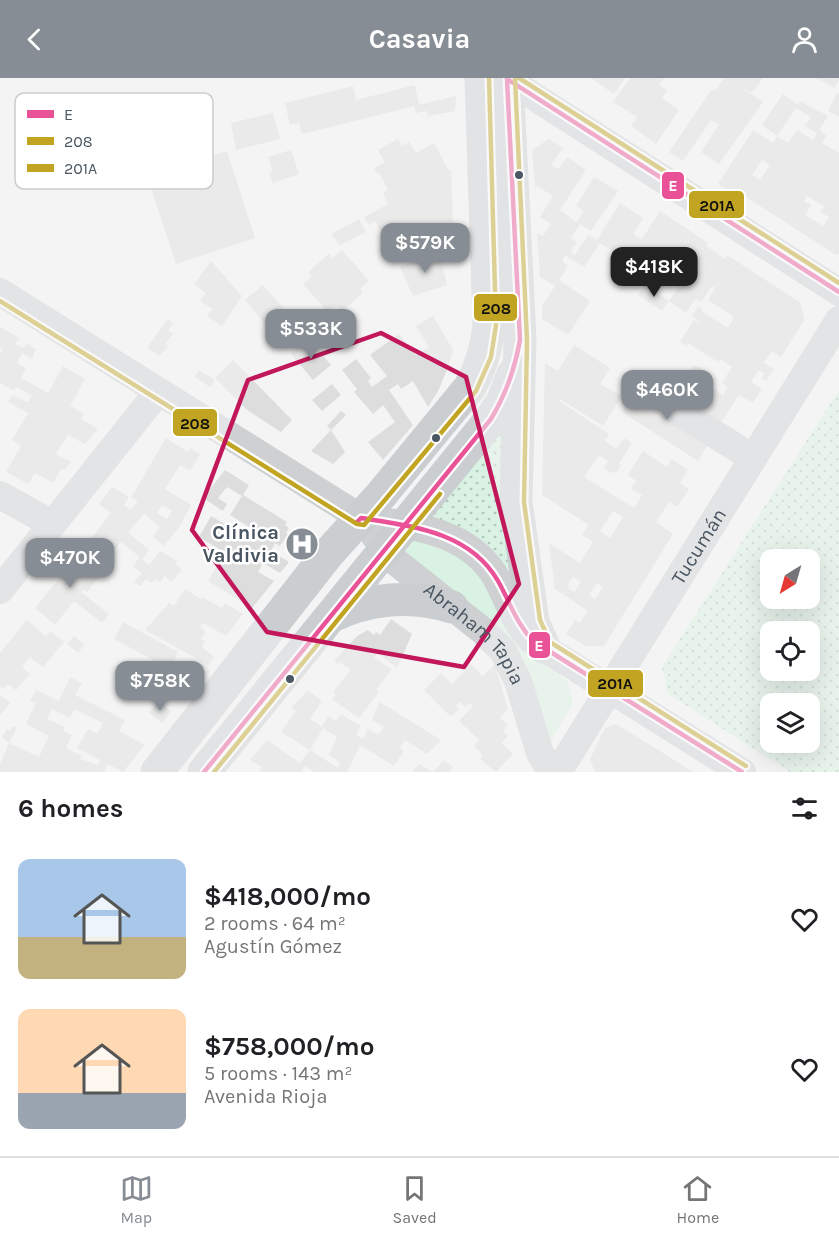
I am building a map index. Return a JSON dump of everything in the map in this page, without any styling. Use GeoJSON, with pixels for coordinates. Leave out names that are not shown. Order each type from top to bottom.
{"type":"FeatureCollection","features":[{"type":"Feature","properties":{"kind":"main road"},"geometry":{"type":"LineString","coordinates":[[157,772],[320,564],[470,387],[484,355],[489,325],[500,78]]}},
{"type":"Feature","properties":{"kind":"main road"},"geometry":{"type":"LineString","coordinates":[[500,78],[520,340],[516,502],[533,622],[544,647]]}},
{"type":"Feature","properties":{"kind":"main road"},"geometry":{"type":"LineString","coordinates":[[204,772],[496,411],[513,376],[520,340]]}},
{"type":"Feature","properties":{"kind":"main road"},"geometry":{"type":"LineString","coordinates":[[328,618],[354,607],[387,600],[410,599],[452,607]]}},
{"type":"Feature","properties":{"kind":"street"},"geometry":{"type":"LineString","coordinates":[[500,78],[839,292]]}},
{"type":"Feature","properties":{"kind":"street"},"geometry":{"type":"LineString","coordinates":[[0,292],[360,518],[395,537],[448,537],[474,551],[494,574],[522,630],[533,640],[742,772]]}},
{"type":"Feature","properties":{"kind":"street","name":"Tucumán"},"geometry":{"type":"LineString","coordinates":[[558,772],[839,320]]}},
{"type":"Feature","properties":{"kind":"street"},"geometry":{"type":"LineString","coordinates":[[0,590],[158,392]]}},
{"type":"Feature","properties":{"kind":"street"},"geometry":{"type":"LineString","coordinates":[[663,402],[753,458]]}},
{"type":"Feature","properties":{"kind":"street"},"geometry":{"type":"LineString","coordinates":[[0,495],[52,524]]}},
{"type":"Feature","properties":{"kind":"street","name":"Abraham Tapia"},"geometry":{"type":"LineString","coordinates":[[395,537],[396,562],[488,636],[508,660],[518,681],[540,753],[551,772]]}},
{"type":"Feature","properties":{"kind":"highlighted area"},"geometry":{"type":"Polygon","coordinates":[[[381,333],[466,377],[519,584],[464,667],[267,632],[192,530],[248,380],[381,333]]]}},
{"type":"Feature","properties":{"kind":"green space"},"geometry":{"type":"Polygon","coordinates":[[[839,390],[839,772],[790,772],[760,753],[820,753],[820,693],[760,693],[760,753],[668,694],[662,667],[839,390]]]}},
{"type":"Feature","properties":{"kind":"green space"},"geometry":{"type":"Polygon","coordinates":[[[503,421],[516,592],[426,517],[503,421]]]}},
{"type":"Feature","properties":{"kind":"green space"},"geometry":{"type":"Polygon","coordinates":[[[410,537],[469,561],[525,649],[567,681],[572,705],[552,738],[550,739],[526,673],[406,556],[402,548],[410,537]]]}},
{"type":"Feature","properties":{"kind":"building"},"geometry":{"type":"Polygon","coordinates":[[[591,78],[625,78],[614,94],[591,78]]]}},
{"type":"Feature","properties":{"kind":"building"},"geometry":{"type":"Polygon","coordinates":[[[630,78],[664,78],[659,85],[667,90],[662,98],[679,110],[656,144],[631,126],[637,117],[613,102],[630,78]]]}},
{"type":"Feature","properties":{"kind":"building"},"geometry":{"type":"Polygon","coordinates":[[[724,78],[763,78],[752,93],[736,84],[763,102],[719,164],[701,152],[719,125],[711,120],[683,161],[669,152],[712,89],[715,91],[724,78]]]}},
{"type":"Feature","properties":{"kind":"building"},"geometry":{"type":"Polygon","coordinates":[[[815,78],[839,78],[839,79],[835,88],[815,78]]]}},
{"type":"Feature","properties":{"kind":"building"},"geometry":{"type":"Polygon","coordinates":[[[415,85],[419,105],[456,96],[455,111],[428,116],[427,111],[416,113],[414,106],[302,134],[299,123],[290,125],[285,103],[353,86],[356,100],[415,85]]]}},
{"type":"Feature","properties":{"kind":"building"},"geometry":{"type":"Polygon","coordinates":[[[837,93],[839,94],[839,117],[828,111],[837,93]]]}},
{"type":"Feature","properties":{"kind":"building"},"geometry":{"type":"Polygon","coordinates":[[[783,94],[798,105],[800,101],[828,116],[819,130],[827,136],[822,143],[839,153],[839,254],[836,255],[740,193],[738,197],[718,184],[753,130],[773,143],[777,136],[762,125],[783,94]],[[796,108],[777,136],[788,143],[797,130],[813,140],[817,133],[805,126],[811,117],[796,108]],[[762,160],[752,175],[760,180],[770,165],[762,160]],[[807,196],[804,201],[811,205],[805,215],[823,226],[829,217],[820,212],[824,206],[807,196]]]}},
{"type":"Feature","properties":{"kind":"building"},"geometry":{"type":"Polygon","coordinates":[[[273,113],[280,139],[236,150],[231,123],[273,113]]]}},
{"type":"Feature","properties":{"kind":"building"},"geometry":{"type":"Polygon","coordinates":[[[398,139],[402,146],[409,142],[416,153],[434,143],[449,171],[451,170],[454,250],[444,250],[442,239],[429,240],[395,246],[398,253],[393,256],[375,221],[369,225],[364,217],[388,204],[383,193],[388,190],[374,168],[385,162],[378,150],[398,139]]]}},
{"type":"Feature","properties":{"kind":"building"},"geometry":{"type":"Polygon","coordinates":[[[549,139],[563,148],[551,165],[559,169],[567,157],[586,170],[560,210],[576,222],[584,211],[576,206],[594,177],[618,191],[591,231],[580,224],[571,238],[577,242],[571,252],[575,255],[588,235],[597,240],[620,203],[643,218],[633,234],[642,239],[660,211],[708,243],[706,246],[725,259],[727,255],[801,303],[804,320],[781,357],[772,351],[764,363],[774,369],[766,381],[761,378],[764,373],[758,370],[751,382],[762,389],[753,403],[739,395],[716,430],[675,395],[694,365],[710,375],[705,383],[723,395],[728,387],[722,383],[732,367],[720,359],[718,362],[688,343],[686,346],[680,342],[694,320],[699,324],[700,322],[692,316],[698,306],[702,309],[701,311],[728,328],[734,317],[708,300],[722,276],[701,302],[695,299],[686,313],[669,301],[683,280],[675,275],[682,265],[663,252],[664,250],[661,248],[657,253],[664,257],[645,285],[613,264],[619,255],[600,243],[584,267],[565,255],[562,261],[568,266],[559,280],[590,301],[568,335],[542,319],[542,306],[555,286],[540,277],[537,233],[543,236],[551,224],[540,217],[553,196],[537,186],[535,189],[532,150],[549,139]]]}},
{"type":"Feature","properties":{"kind":"building"},"geometry":{"type":"Polygon","coordinates":[[[291,150],[299,174],[273,183],[269,172],[273,171],[268,157],[291,150]]]}},
{"type":"Feature","properties":{"kind":"building"},"geometry":{"type":"Polygon","coordinates":[[[227,151],[255,238],[176,264],[151,189],[213,189],[213,155],[227,151]]]}},
{"type":"Feature","properties":{"kind":"building"},"geometry":{"type":"Polygon","coordinates":[[[359,219],[366,232],[340,245],[331,234],[359,219]]]}},
{"type":"Feature","properties":{"kind":"building"},"geometry":{"type":"Polygon","coordinates":[[[342,250],[369,281],[360,289],[363,293],[342,311],[337,306],[329,313],[303,284],[312,277],[308,272],[329,254],[333,258],[342,250]]]}},
{"type":"Feature","properties":{"kind":"building"},"geometry":{"type":"Polygon","coordinates":[[[439,250],[447,285],[413,296],[400,267],[439,250]]]}},
{"type":"Feature","properties":{"kind":"building"},"geometry":{"type":"Polygon","coordinates":[[[211,261],[242,296],[222,326],[207,316],[213,309],[200,301],[206,293],[194,284],[211,261]]]}},
{"type":"Feature","properties":{"kind":"building"},"geometry":{"type":"Polygon","coordinates":[[[263,285],[286,311],[267,326],[245,300],[263,285]]]}},
{"type":"Feature","properties":{"kind":"building"},"geometry":{"type":"Polygon","coordinates":[[[645,285],[669,301],[662,311],[638,295],[645,285]]]}},
{"type":"Feature","properties":{"kind":"building"},"geometry":{"type":"Polygon","coordinates":[[[433,316],[453,350],[448,367],[428,407],[413,381],[401,389],[398,384],[389,390],[413,425],[383,460],[368,442],[395,422],[383,405],[373,414],[354,392],[357,389],[342,370],[356,359],[371,378],[368,381],[372,387],[387,376],[370,355],[399,334],[416,355],[429,347],[416,326],[433,316]]]}},
{"type":"Feature","properties":{"kind":"building"},"geometry":{"type":"Polygon","coordinates":[[[168,319],[173,323],[168,330],[173,334],[165,344],[168,346],[160,356],[147,348],[168,319]]]}},
{"type":"Feature","properties":{"kind":"building"},"geometry":{"type":"Polygon","coordinates":[[[0,327],[19,338],[15,344],[24,348],[26,343],[36,349],[32,359],[22,353],[17,363],[26,368],[21,378],[48,393],[63,366],[85,379],[70,406],[84,414],[81,419],[98,429],[85,444],[68,435],[56,454],[71,462],[64,470],[62,468],[53,483],[35,473],[28,484],[6,472],[21,446],[12,440],[28,413],[8,402],[12,395],[28,402],[32,395],[16,387],[14,391],[0,383],[0,354],[3,350],[0,348],[0,327]]]}},
{"type":"Feature","properties":{"kind":"building"},"geometry":{"type":"Polygon","coordinates":[[[309,339],[331,365],[313,380],[291,354],[309,339]]]}},
{"type":"Feature","properties":{"kind":"building"},"geometry":{"type":"Polygon","coordinates":[[[574,345],[610,368],[600,384],[622,396],[603,426],[560,399],[559,401],[609,434],[605,441],[616,449],[624,438],[632,443],[619,464],[621,465],[618,471],[611,473],[604,468],[608,461],[599,455],[584,477],[634,508],[642,495],[631,489],[636,481],[628,475],[643,451],[667,467],[672,459],[688,470],[680,483],[689,489],[677,507],[669,502],[656,522],[673,534],[604,646],[585,646],[566,634],[575,620],[580,623],[588,611],[555,589],[549,543],[580,563],[593,542],[582,535],[589,525],[542,495],[545,363],[558,371],[574,345]],[[613,511],[600,531],[610,538],[623,517],[613,511]],[[573,577],[568,584],[569,589],[574,592],[581,582],[573,577]],[[597,583],[589,595],[595,599],[603,587],[597,583]]]}},
{"type":"Feature","properties":{"kind":"building"},"geometry":{"type":"Polygon","coordinates":[[[233,360],[292,420],[281,432],[247,410],[215,378],[233,360]]]}},
{"type":"Feature","properties":{"kind":"building"},"geometry":{"type":"Polygon","coordinates":[[[199,370],[215,380],[210,387],[195,377],[199,370]]]}},
{"type":"Feature","properties":{"kind":"building"},"geometry":{"type":"Polygon","coordinates":[[[641,382],[661,395],[712,438],[698,461],[622,412],[641,382]]]}},
{"type":"Feature","properties":{"kind":"building"},"geometry":{"type":"Polygon","coordinates":[[[332,384],[341,395],[322,411],[312,400],[332,384]]]}},
{"type":"Feature","properties":{"kind":"building"},"geometry":{"type":"Polygon","coordinates":[[[341,411],[346,415],[331,430],[327,426],[341,411]]]}},
{"type":"Feature","properties":{"kind":"building"},"geometry":{"type":"Polygon","coordinates":[[[331,430],[345,452],[333,464],[311,451],[331,430]]]}},
{"type":"Feature","properties":{"kind":"building"},"geometry":{"type":"Polygon","coordinates":[[[166,438],[188,452],[190,448],[200,454],[190,471],[180,465],[165,489],[191,505],[180,526],[164,546],[153,537],[160,527],[144,514],[128,532],[149,550],[142,559],[149,565],[160,551],[177,561],[175,564],[182,570],[171,582],[165,576],[160,582],[154,579],[152,583],[146,579],[140,586],[134,582],[142,573],[133,566],[140,557],[121,542],[102,566],[82,550],[111,513],[99,504],[112,487],[129,497],[124,505],[131,510],[138,501],[131,498],[166,438]],[[162,505],[157,513],[167,519],[172,511],[162,505]]]}},
{"type":"Feature","properties":{"kind":"building"},"geometry":{"type":"Polygon","coordinates":[[[225,470],[249,485],[243,495],[287,522],[285,525],[289,528],[280,546],[275,543],[271,551],[289,562],[280,573],[263,563],[258,572],[274,581],[252,608],[208,581],[219,563],[223,565],[229,555],[199,537],[211,516],[249,538],[254,530],[230,515],[242,496],[227,487],[218,498],[227,504],[223,511],[203,498],[225,470]]]}},
{"type":"Feature","properties":{"kind":"building"},"geometry":{"type":"Polygon","coordinates":[[[65,547],[77,556],[73,561],[81,567],[85,562],[101,575],[87,592],[83,589],[81,592],[109,614],[102,623],[74,601],[55,625],[35,608],[61,576],[49,567],[65,547]]]}},
{"type":"Feature","properties":{"kind":"building"},"geometry":{"type":"Polygon","coordinates":[[[185,589],[222,608],[225,603],[243,614],[226,636],[203,623],[200,626],[206,632],[201,639],[205,642],[202,647],[214,657],[208,665],[145,630],[169,603],[174,606],[185,589]]]}},
{"type":"Feature","properties":{"kind":"building"},"geometry":{"type":"Polygon","coordinates":[[[391,619],[412,634],[397,668],[378,653],[374,658],[392,669],[376,690],[379,692],[359,718],[332,699],[336,694],[333,692],[351,670],[340,662],[338,664],[334,661],[357,636],[368,630],[374,635],[376,632],[380,635],[391,619]]]}},
{"type":"Feature","properties":{"kind":"building"},"geometry":{"type":"Polygon","coordinates":[[[27,620],[46,636],[50,631],[64,642],[43,667],[30,657],[22,667],[30,674],[16,690],[8,684],[4,689],[0,686],[0,653],[27,620]]]}},
{"type":"Feature","properties":{"kind":"building"},"geometry":{"type":"Polygon","coordinates":[[[123,622],[178,652],[166,676],[158,672],[162,665],[114,639],[123,622]]]}},
{"type":"Feature","properties":{"kind":"building"},"geometry":{"type":"Polygon","coordinates":[[[74,636],[84,645],[78,653],[67,644],[74,636]]]}},
{"type":"Feature","properties":{"kind":"building"},"geometry":{"type":"Polygon","coordinates":[[[471,664],[482,676],[495,665],[508,709],[500,718],[508,725],[503,731],[508,736],[501,743],[513,754],[496,772],[480,759],[483,755],[474,746],[479,740],[459,721],[473,706],[470,703],[465,707],[460,702],[456,706],[459,709],[451,717],[424,690],[441,673],[452,684],[471,664]]]}},
{"type":"Feature","properties":{"kind":"building"},"geometry":{"type":"Polygon","coordinates":[[[70,677],[82,683],[75,695],[125,720],[119,731],[145,745],[123,772],[108,764],[102,772],[0,772],[0,764],[9,743],[39,757],[49,736],[26,724],[36,703],[30,701],[36,690],[59,701],[70,677]],[[52,709],[47,719],[65,727],[63,731],[72,735],[66,748],[82,756],[80,759],[98,765],[100,760],[77,748],[88,729],[97,734],[103,723],[74,709],[70,718],[52,709]]]}},
{"type":"Feature","properties":{"kind":"building"},"geometry":{"type":"Polygon","coordinates":[[[308,690],[322,701],[310,719],[322,727],[328,716],[336,721],[341,714],[361,726],[356,735],[363,739],[368,729],[378,735],[384,727],[372,720],[380,702],[441,740],[427,754],[405,740],[400,748],[404,751],[394,766],[360,745],[347,772],[314,772],[305,766],[301,772],[259,772],[262,767],[250,760],[267,740],[300,763],[310,750],[281,732],[296,711],[291,708],[308,690]],[[323,728],[310,750],[338,768],[340,762],[329,755],[337,737],[323,728]]]}},
{"type":"Feature","properties":{"kind":"building"},"geometry":{"type":"Polygon","coordinates":[[[0,695],[10,703],[0,716],[0,695]]]}},
{"type":"Feature","properties":{"kind":"building"},"geometry":{"type":"Polygon","coordinates":[[[159,701],[171,711],[162,723],[149,713],[159,701]]]}},
{"type":"Feature","properties":{"kind":"building"},"geometry":{"type":"Polygon","coordinates":[[[616,724],[693,772],[595,772],[590,759],[605,728],[616,724]]]}},
{"type":"Feature","properties":{"kind":"building"},"geometry":{"type":"Polygon","coordinates":[[[13,726],[17,728],[9,743],[2,737],[7,729],[10,731],[13,726]]]}},
{"type":"Feature","properties":{"kind":"building"},"geometry":{"type":"Polygon","coordinates":[[[444,760],[453,767],[449,772],[433,772],[444,760]]]}},
{"type":"Feature","properties":{"kind":"building"},"geometry":{"type":"Polygon","coordinates":[[[419,764],[433,772],[412,772],[419,764]]]}},
{"type":"Feature","properties":{"kind":"transit line","name":"208"},"geometry":{"type":"LineString","coordinates":[[0,301],[357,524],[364,525],[476,391],[491,357],[496,325],[489,78]]}},
{"type":"Feature","properties":{"kind":"transit line","name":"201A"},"geometry":{"type":"LineString","coordinates":[[515,78],[527,340],[524,502],[540,620],[550,642],[746,766]]}},
{"type":"Feature","properties":{"kind":"transit line","name":"201A"},"geometry":{"type":"LineString","coordinates":[[519,78],[839,283]]}},
{"type":"Feature","properties":{"kind":"transit line","name":"E"},"geometry":{"type":"LineString","coordinates":[[507,79],[839,292]]}},
{"type":"Feature","properties":{"kind":"transit line","name":"E"},"geometry":{"type":"LineString","coordinates":[[204,772],[491,419],[505,391],[513,371],[520,340],[507,79]]}},
{"type":"Feature","properties":{"kind":"transit line","name":"208"},"geometry":{"type":"LineString","coordinates":[[214,772],[440,494]]}},
{"type":"Feature","properties":{"kind":"transit line","name":"E"},"geometry":{"type":"LineString","coordinates":[[357,522],[361,518],[400,524],[438,534],[472,552],[498,581],[518,620],[533,641],[742,772]]}},
{"type":"Feature","properties":{"kind":"place","name":"Clínica Valdivia"},"geometry":{"type":"Point","coordinates":[302,544]}}]}
